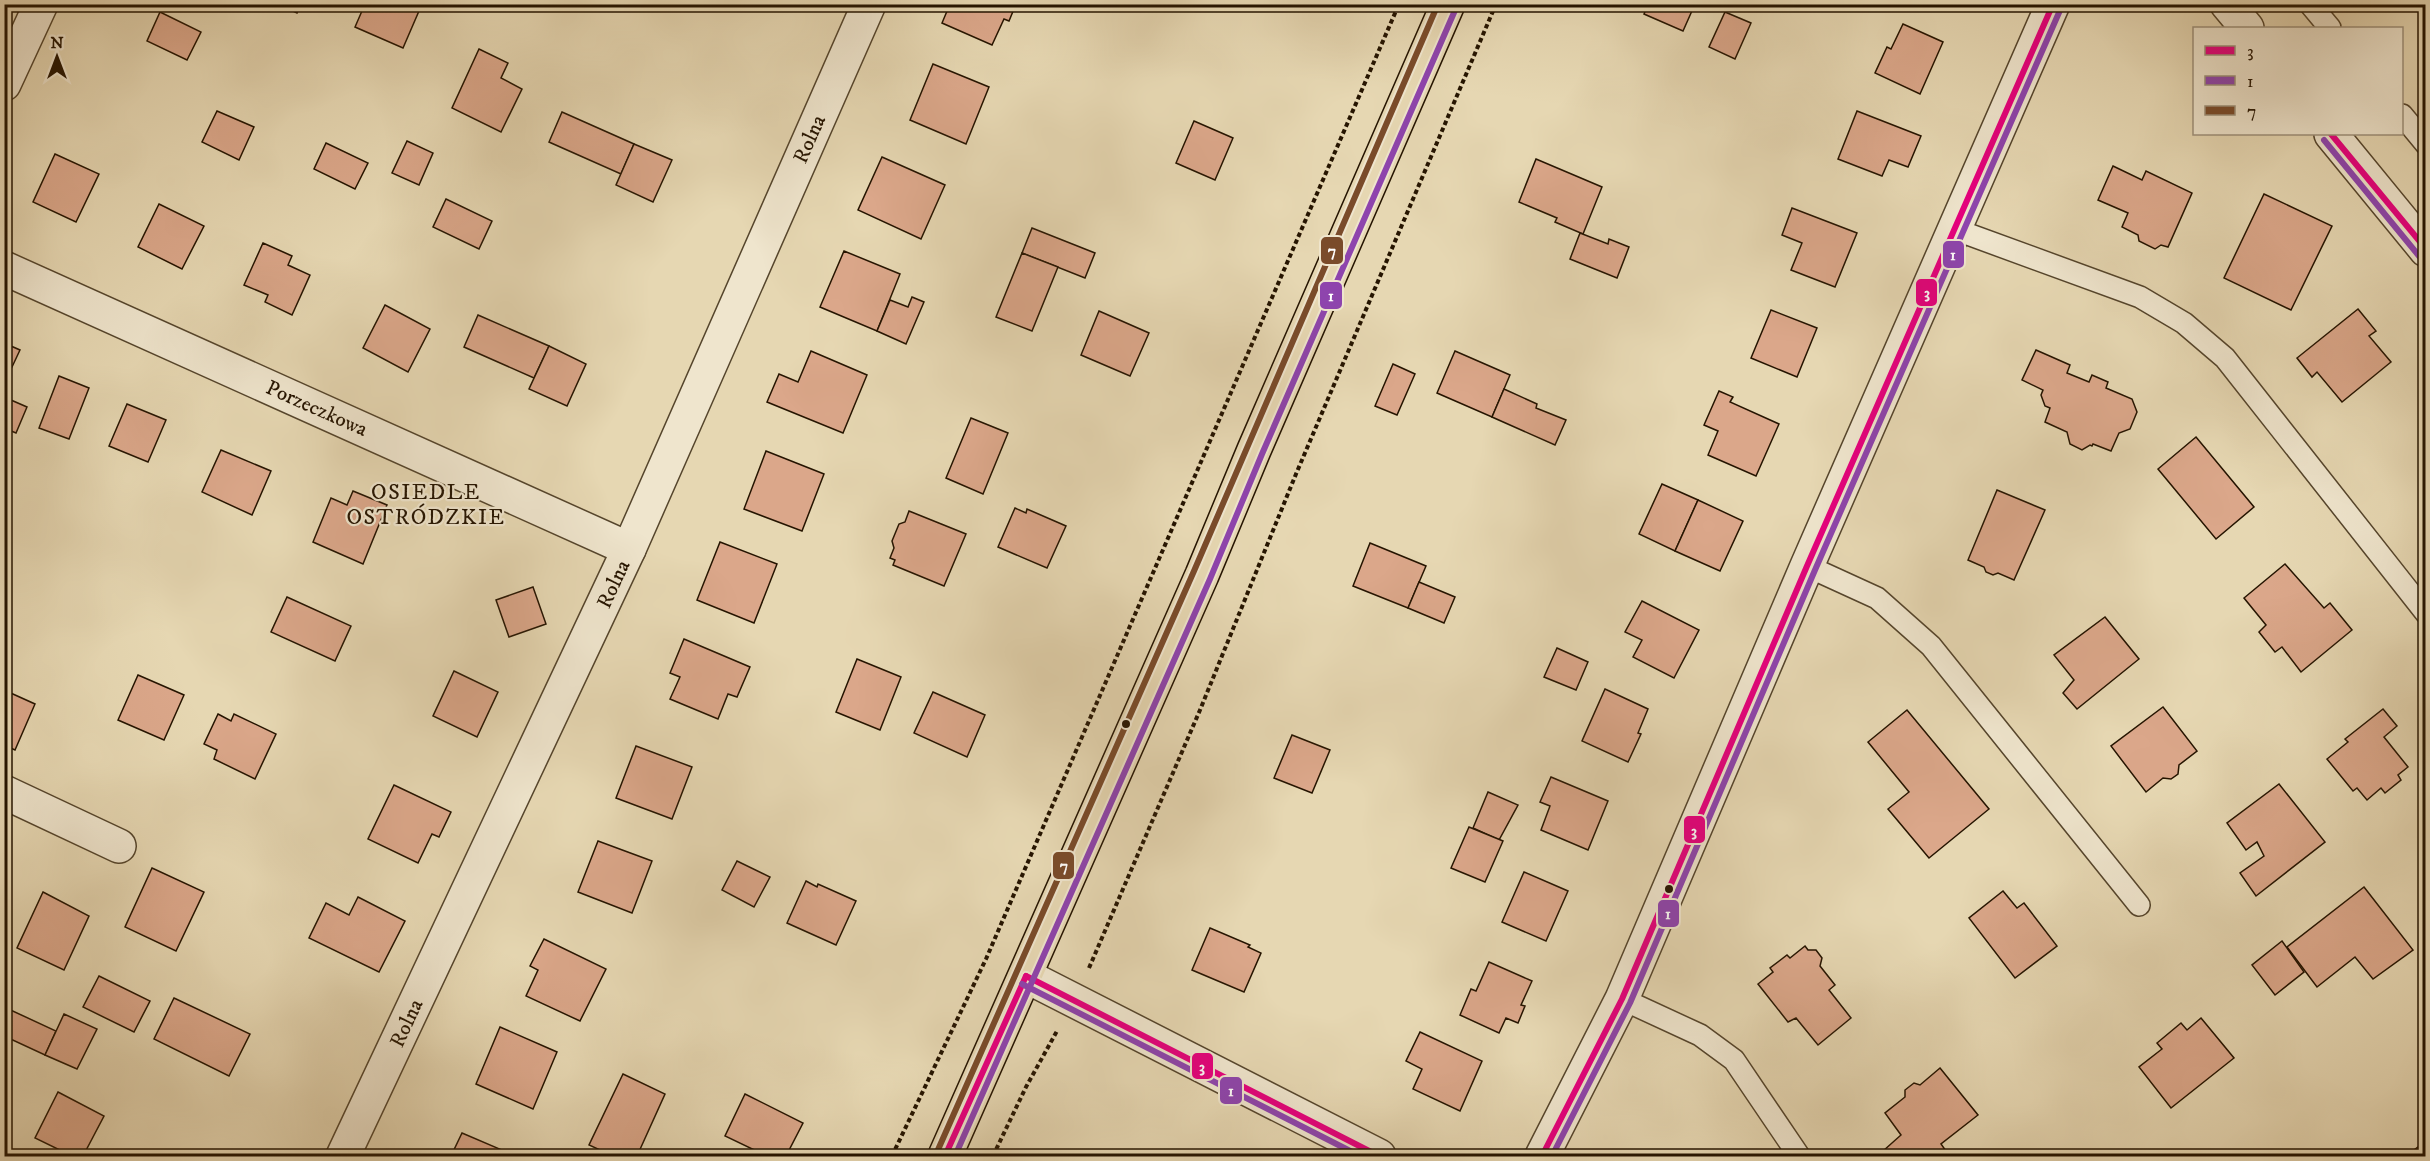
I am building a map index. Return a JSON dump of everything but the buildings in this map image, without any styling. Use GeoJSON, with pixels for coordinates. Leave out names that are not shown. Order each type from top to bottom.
{"type":"FeatureCollection","features":[{"type":"Feature","properties":{"kind":"main road"},"geometry":{"type":"LineString","coordinates":[[945,1156],[1202,575],[1448,4]]}},
{"type":"Feature","properties":{"kind":"street"},"geometry":{"type":"LineString","coordinates":[[4,84],[41,4]]}},
{"type":"Feature","properties":{"kind":"street","name":"Rolna"},"geometry":{"type":"LineString","coordinates":[[343,1156],[629,549],[868,4]]}},
{"type":"Feature","properties":{"kind":"street"},"geometry":{"type":"LineString","coordinates":[[1542,1156],[1622,999],[1807,566],[2053,4]]}},
{"type":"Feature","properties":{"kind":"street"},"geometry":{"type":"LineString","coordinates":[[2227,4],[2246,27]]}},
{"type":"Feature","properties":{"kind":"street"},"geometry":{"type":"LineString","coordinates":[[2332,135],[2426,250]]}},
{"type":"Feature","properties":{"kind":"street","name":"Porzeczkowa"},"geometry":{"type":"LineString","coordinates":[[4,268],[629,549]]}},
{"type":"Feature","properties":{"kind":"street"},"geometry":{"type":"LineString","coordinates":[[4,792],[120,846]]}},
{"type":"Feature","properties":{"kind":"street"},"geometry":{"type":"LineString","coordinates":[[1026,976],[1379,1156]]}},
{"type":"Feature","properties":{"kind":"lane"},"geometry":{"type":"LineString","coordinates":[[2310,4],[2329,27]]}},
{"type":"Feature","properties":{"kind":"lane"},"geometry":{"type":"LineString","coordinates":[[2403,116],[2426,144]]}},
{"type":"Feature","properties":{"kind":"lane"},"geometry":{"type":"LineString","coordinates":[[1954,229],[2140,297],[2184,323],[2225,358],[2426,613]]}},
{"type":"Feature","properties":{"kind":"lane"},"geometry":{"type":"LineString","coordinates":[[1807,566],[1876,598],[1931,646],[2139,905]]}},
{"type":"Feature","properties":{"kind":"lane"},"geometry":{"type":"LineString","coordinates":[[1622,999],[1700,1035],[1734,1060],[1799,1156]]}},
{"type":"Feature","properties":{"kind":"path"},"geometry":{"type":"LineString","coordinates":[[892,1156],[987,959],[1399,4]]}},
{"type":"Feature","properties":{"kind":"path"},"geometry":{"type":"LineString","coordinates":[[993,1156],[1026,1087],[1075,1001],[1200,710],[1296,474],[1496,4]]}},
{"type":"Feature","properties":{"kind":"transit line","name":"7"},"geometry":{"type":"LineString","coordinates":[[937,1152],[1194,571],[1438,4]]}},
{"type":"Feature","properties":{"kind":"transit line","name":"3"},"geometry":{"type":"LineString","coordinates":[[1542,1156],[1622,999],[1807,566],[2053,4]]}},
{"type":"Feature","properties":{"kind":"transit line","name":"1"},"geometry":{"type":"LineString","coordinates":[[955,1156],[1210,579],[1456,8]]}},
{"type":"Feature","properties":{"kind":"transit line","name":"1"},"geometry":{"type":"LineString","coordinates":[[1552,1156],[1630,1003],[1815,570],[2061,8]]}},
{"type":"Feature","properties":{"kind":"transit line","name":"3"},"geometry":{"type":"LineString","coordinates":[[2332,135],[2426,249]]}},
{"type":"Feature","properties":{"kind":"transit line","name":"1"},"geometry":{"type":"LineString","coordinates":[[2324,140],[2419,256]]}},
{"type":"Feature","properties":{"kind":"transit line","name":"3"},"geometry":{"type":"LineString","coordinates":[[1026,976],[1379,1156]]}},
{"type":"Feature","properties":{"kind":"transit line","name":"3"},"geometry":{"type":"LineString","coordinates":[[945,1156],[1026,976]]}},
{"type":"Feature","properties":{"kind":"transit line","name":"1"},"geometry":{"type":"LineString","coordinates":[[1022,984],[1360,1156]]}},
{"type":"Feature","properties":{"kind":"district","name":"OSIEDLE OSTRÓDZKIE"},"geometry":{"type":"Point","coordinates":[426,504]}}]}
